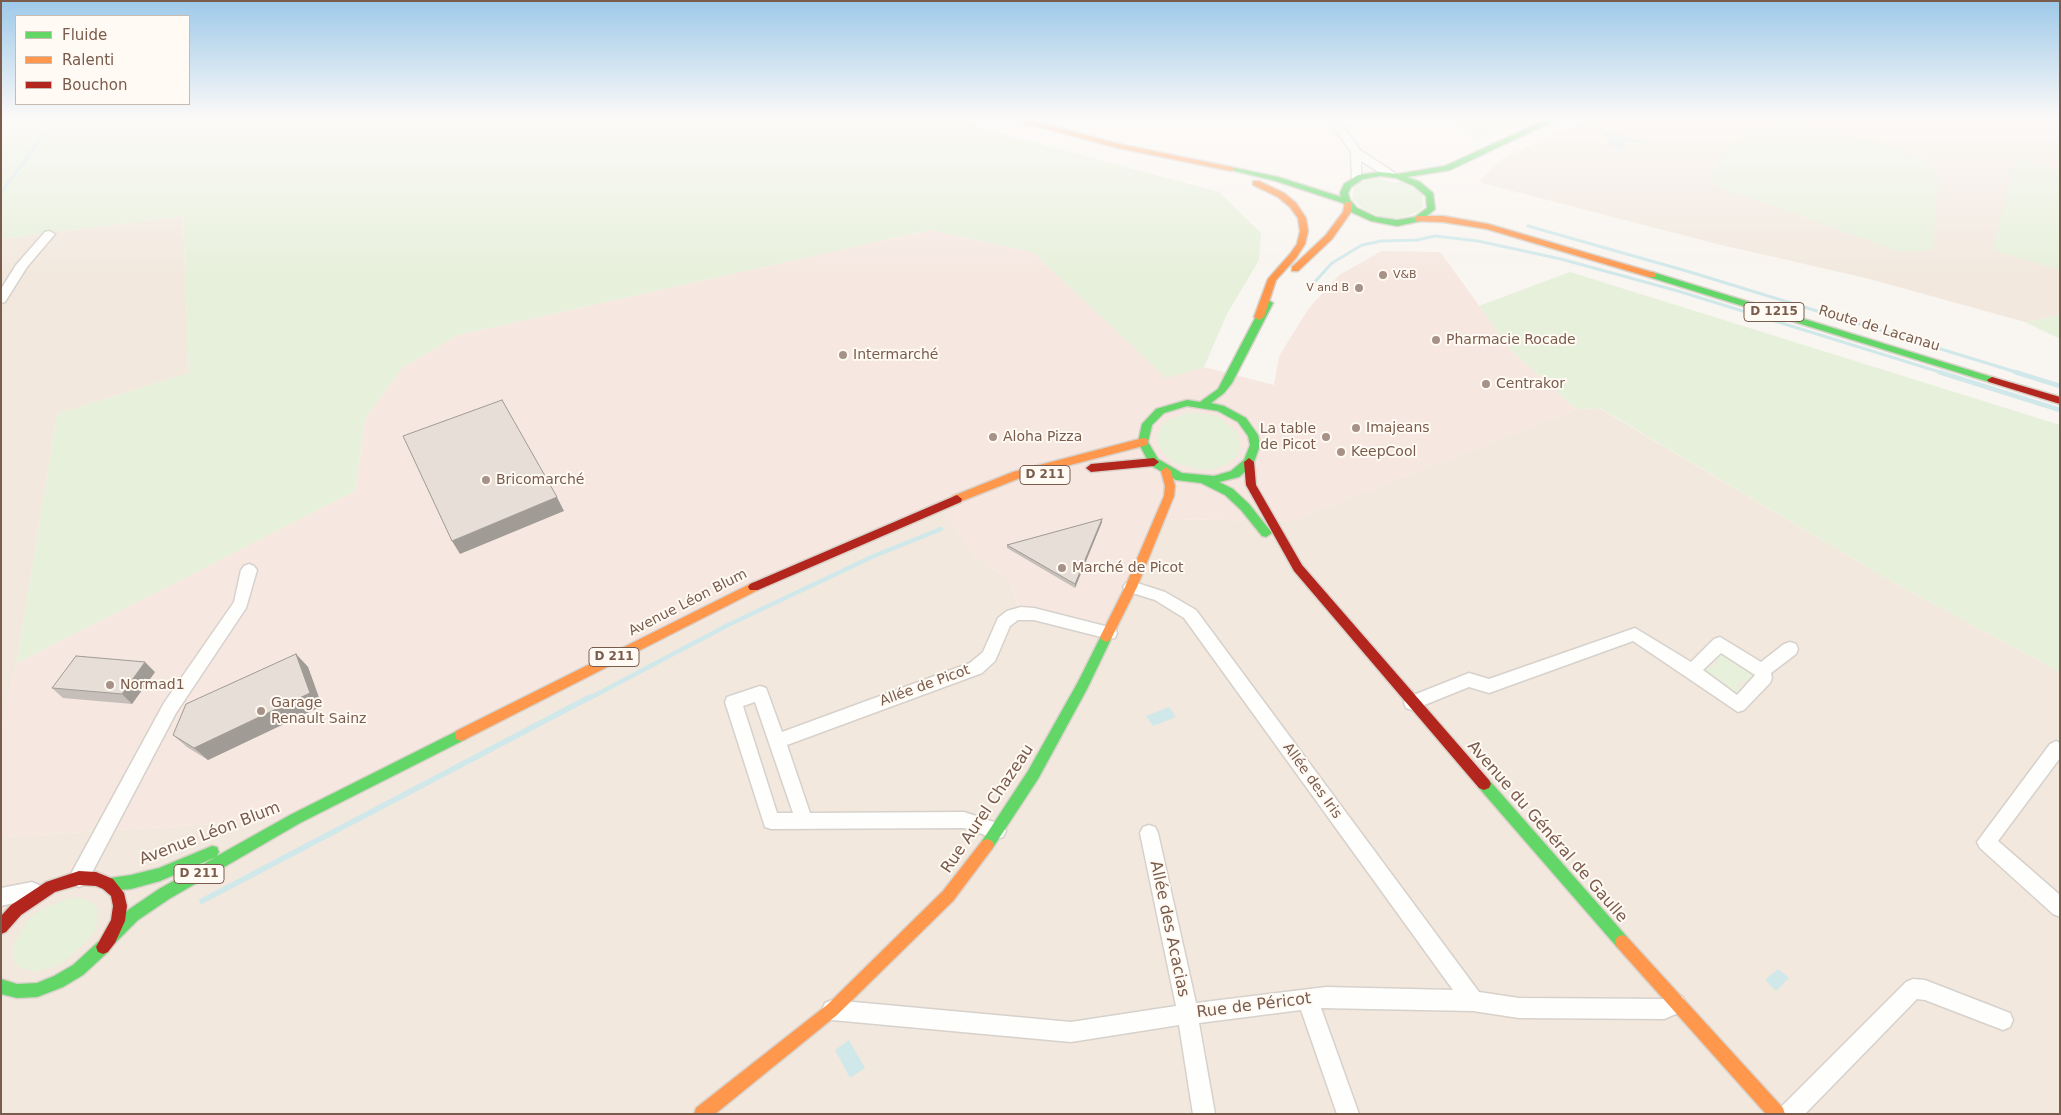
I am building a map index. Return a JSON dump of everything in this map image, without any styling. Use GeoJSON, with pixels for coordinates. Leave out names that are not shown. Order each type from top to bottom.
{"type":"FeatureCollection","features":[{"type":"Feature","properties":{"kind":"main road"},"geometry":{"type":"LineString","coordinates":[[1203,404],[1221,391],[1247,344],[1259,317],[1272,279],[1301,244],[1304,231],[1302,218],[1293,205],[1281,195],[1261,184],[1216,171]]}},
{"type":"Feature","properties":{"kind":"main road"},"geometry":{"type":"LineString","coordinates":[[1237,171],[1278,179],[1333,183],[1353,181],[1370,175],[1394,176],[1427,171]]}},
{"type":"Feature","properties":{"kind":"main road"},"geometry":{"type":"LineString","coordinates":[[1329,236],[1356,226],[1385,222],[1403,222],[1426,215],[1431,209],[1431,183],[1444,171]]}},
{"type":"Feature","properties":{"kind":"main road"},"geometry":{"type":"LineString","coordinates":[[1394,176],[1417,184],[1431,199]]}},
{"type":"Feature","properties":{"kind":"main road"},"geometry":{"type":"LineString","coordinates":[[1278,179],[1347,202],[1363,215],[1385,222]]}},
{"type":"Feature","properties":{"kind":"main road"},"geometry":{"type":"LineString","coordinates":[[1259,317],[1282,282],[1329,236],[1347,212],[1347,202],[1344,193],[1353,181]]}},
{"type":"Feature","properties":{"kind":"main road","name":"D 1215"},"geometry":{"type":"LineString","coordinates":[[1431,199],[1488,227]]}},
{"type":"Feature","properties":{"kind":"main road","name":"D 1215"},"geometry":{"type":"LineString","coordinates":[[1418,219],[1443,219],[1488,227]]}},
{"type":"Feature","properties":{"kind":"main road","name":"Route de Lacanau"},"geometry":{"type":"LineString","coordinates":[[1488,227],[1763,309],[2060,401]]}},
{"type":"Feature","properties":{"kind":"main road"},"geometry":{"type":"LineString","coordinates":[[1242,381],[1247,344]]}},
{"type":"Feature","properties":{"kind":"main road"},"geometry":{"type":"LineString","coordinates":[[1187,403],[1220,408],[1242,420],[1250,430],[1256,446],[1250,462],[1235,474],[1214,480],[1201,480],[1166,471],[1154,462],[1143,442],[1147,424],[1160,411],[1187,403]]}},
{"type":"Feature","properties":{"kind":"main road"},"geometry":{"type":"LineString","coordinates":[[1240,407],[1242,420]]}},
{"type":"Feature","properties":{"kind":"main road","name":"Avenue Léon Blum"},"geometry":{"type":"LineString","coordinates":[[17,991],[37,990],[58,982],[90,960],[133,916],[164,894],[295,819],[764,582],[939,506],[1032,470],[1143,442]]}},
{"type":"Feature","properties":{"kind":"main road","name":"Avenue Léon Blum"},"geometry":{"type":"LineString","coordinates":[[939,506],[1044,475],[1102,466],[1154,462]]}},
{"type":"Feature","properties":{"kind":"main road","name":"Avenue du Général de Gaulle"},"geometry":{"type":"LineString","coordinates":[[1250,462],[1251,485],[1298,568]]}},
{"type":"Feature","properties":{"kind":"main road","name":"Rue Aurel Chazeau"},"geometry":{"type":"LineString","coordinates":[[702,1114],[832,1010],[948,896],[997,831],[1052,742],[1084,685],[1131,587],[1169,496],[1170,486],[1166,471]]}},
{"type":"Feature","properties":{"kind":"main road"},"geometry":{"type":"LineString","coordinates":[[1169,496],[1201,480]]}},
{"type":"Feature","properties":{"kind":"main road","name":"Avenue du Général de Gaulle"},"geometry":{"type":"LineString","coordinates":[[1201,480],[1229,492],[1246,507],[1282,554],[1298,568],[1412,702],[1676,1004],[1777,1114]]}},
{"type":"Feature","properties":{"kind":"main road","name":"Avenue Léon Blum"},"geometry":{"type":"LineString","coordinates":[[80,878],[96,879],[108,884],[131,882],[160,874],[295,819]]}},
{"type":"Feature","properties":{"kind":"main road"},"geometry":{"type":"LineString","coordinates":[[1,927],[16,910],[51,886],[80,878]]}},
{"type":"Feature","properties":{"kind":"main road"},"geometry":{"type":"LineString","coordinates":[[108,884],[117,893],[120,906],[118,921],[110,938]]}},
{"type":"Feature","properties":{"kind":"main road"},"geometry":{"type":"LineString","coordinates":[[1,986],[17,991]]}},
{"type":"Feature","properties":{"kind":"main road"},"geometry":{"type":"LineString","coordinates":[[1,995],[17,991]]}},
{"type":"Feature","properties":{"kind":"street"},"geometry":{"type":"LineString","coordinates":[[1353,181],[1354,171]]}},
{"type":"Feature","properties":{"kind":"street"},"geometry":{"type":"LineString","coordinates":[[1385,171],[1394,176]]}},
{"type":"Feature","properties":{"kind":"street"},"geometry":{"type":"LineString","coordinates":[[1,299],[22,265],[49,234]]}},
{"type":"Feature","properties":{"kind":"street"},"geometry":{"type":"LineString","coordinates":[[80,878],[170,708],[241,604],[249,570]]}},
{"type":"Feature","properties":{"kind":"street","name":"Allée des Iris"},"geometry":{"type":"LineString","coordinates":[[1131,587],[1160,596],[1190,614],[1473,1001]]}},
{"type":"Feature","properties":{"kind":"street","name":"Allée de Picot"},"geometry":{"type":"LineString","coordinates":[[777,741],[976,668],[988,656],[1004,622],[1013,615],[1021,613],[1034,614],[1109,633]]}},
{"type":"Feature","properties":{"kind":"street"},"geometry":{"type":"LineString","coordinates":[[1412,702],[1469,680],[1489,686],[1635,634],[1692,671],[1738,705],[1764,678],[1762,671],[1720,644],[1692,671]]}},
{"type":"Feature","properties":{"kind":"street"},"geometry":{"type":"LineString","coordinates":[[1762,671],[1790,649]]}},
{"type":"Feature","properties":{"kind":"street"},"geometry":{"type":"LineString","coordinates":[[804,820],[760,693],[733,702],[771,821],[964,820],[997,831]]}},
{"type":"Feature","properties":{"kind":"street"},"geometry":{"type":"LineString","coordinates":[[2059,747],[1986,842],[2060,908]]}},
{"type":"Feature","properties":{"kind":"street","name":"Allée des Acacias"},"geometry":{"type":"LineString","coordinates":[[1149,833],[1188,1014],[1191,1046],[1204,1114]]}},
{"type":"Feature","properties":{"kind":"street"},"geometry":{"type":"LineString","coordinates":[[1,897],[51,886]]}},
{"type":"Feature","properties":{"kind":"street"},"geometry":{"type":"LineString","coordinates":[[1790,1114],[1913,989],[1925,990],[2003,1020]]}},
{"type":"Feature","properties":{"kind":"street","name":"Rue de Péricot"},"geometry":{"type":"LineString","coordinates":[[832,1010],[1071,1032],[1188,1014],[1326,998],[1473,1001],[1519,1008],[1664,1009],[1676,1004]]}},
{"type":"Feature","properties":{"kind":"street"},"geometry":{"type":"LineString","coordinates":[[1308,1000],[1348,1114]]}},
{"type":"Feature","properties":{"kind":"shaded area"},"geometry":{"type":"Polygon","coordinates":[[[1489,171],[2060,171],[2060,315],[2025,322],[1866,278],[1717,244],[1478,182],[1489,171]]]}},
{"type":"Feature","properties":{"kind":"shaded area"},"geometry":{"type":"Polygon","coordinates":[[[183,216],[189,373],[57,414],[17,663],[1,728],[1,239],[183,216]]]}},
{"type":"Feature","properties":{"kind":"shaded area"},"geometry":{"type":"Polygon","coordinates":[[[929,230],[1033,252],[1166,377],[1204,367],[1274,385],[1279,356],[1309,308],[1339,275],[1382,251],[1440,252],[1513,352],[1576,409],[1291,521],[1163,519],[1109,633],[1021,613],[1008,578],[976,557],[939,506],[295,819],[1,837],[1,728],[17,663],[355,491],[365,419],[402,368],[458,335],[929,230]]]}},
{"type":"Feature","properties":{"kind":"shaded area"},"geometry":{"type":"Polygon","coordinates":[[[1599,408],[1891,581],[2060,672],[2060,1114],[1,1114],[1,837],[295,819],[939,506],[976,557],[1008,578],[1021,613],[1163,519],[1291,521],[1576,409],[1599,408]]]}},
{"type":"Feature","properties":{"kind":"green space"},"geometry":{"type":"Polygon","coordinates":[[[1,171],[1141,171],[1219,192],[1261,233],[1259,260],[1227,314],[1204,367],[1166,378],[1033,252],[929,230],[458,335],[402,368],[365,419],[355,491],[17,663],[57,414],[189,373],[183,216],[1,239],[1,171]]]}},
{"type":"Feature","properties":{"kind":"green space"},"geometry":{"type":"Polygon","coordinates":[[[1714,171],[1937,171],[1933,250],[1900,252],[1708,182],[1714,171]]]}},
{"type":"Feature","properties":{"kind":"green space"},"geometry":{"type":"Polygon","coordinates":[[[2013,171],[2060,171],[2060,270],[1993,250],[2013,171]]]}},
{"type":"Feature","properties":{"kind":"green space"},"geometry":{"type":"Polygon","coordinates":[[[1378,178],[1395,183],[1402,181],[1422,194],[1423,207],[1418,212],[1399,218],[1387,218],[1364,210],[1352,198],[1354,186],[1361,181],[1378,178]]]}},
{"type":"Feature","properties":{"kind":"green space"},"geometry":{"type":"Polygon","coordinates":[[[1570,272],[2060,425],[2060,672],[1891,581],[1600,408],[1576,409],[1513,352],[1479,306],[1570,272]]]}},
{"type":"Feature","properties":{"kind":"green space"},"geometry":{"type":"Polygon","coordinates":[[[2060,315],[2060,339],[2025,322],[2060,315]]]}},
{"type":"Feature","properties":{"kind":"green space"},"geometry":{"type":"Polygon","coordinates":[[[1190,412],[1217,416],[1236,431],[1240,440],[1240,449],[1235,458],[1226,465],[1214,469],[1201,470],[1174,463],[1165,455],[1159,446],[1157,437],[1160,428],[1167,420],[1190,412]]]}},
{"type":"Feature","properties":{"kind":"green space"},"geometry":{"type":"Polygon","coordinates":[[[1717,655],[1733,658],[1731,660],[1743,668],[1745,666],[1749,670],[1752,679],[1748,683],[1743,680],[1737,686],[1742,689],[1738,694],[1732,694],[1709,682],[1702,669],[1706,666],[1711,668],[1717,662],[1713,659],[1717,655]]]}},
{"type":"Feature","properties":{"kind":"green space"},"geometry":{"type":"Polygon","coordinates":[[[69,898],[82,898],[91,902],[97,909],[98,919],[95,930],[87,941],[64,962],[50,968],[37,971],[26,970],[17,965],[13,957],[13,946],[27,921],[40,910],[69,898]]]}},
{"type":"Feature","properties":{"kind":"water"},"geometry":{"type":"Polygon","coordinates":[[[1169,707],[1176,717],[1153,726],[1146,716],[1169,707]]]}},
{"type":"Feature","properties":{"kind":"water"},"geometry":{"type":"Polygon","coordinates":[[[1778,969],[1789,978],[1776,991],[1765,980],[1778,969]]]}},
{"type":"Feature","properties":{"kind":"water"},"geometry":{"type":"Polygon","coordinates":[[[849,1040],[865,1068],[850,1078],[835,1050],[849,1040]]]}},
{"type":"Feature","properties":{"kind":"building","name":"Bricomarché"},"geometry":{"type":"Polygon","coordinates":[[[502,400],[557,497],[452,541],[403,436],[502,400]]]}},
{"type":"Feature","properties":{"kind":"building","name":"Marché de Picot"},"geometry":{"type":"Polygon","coordinates":[[[1102,519],[1075,584],[1007,545],[1102,519]]]}},
{"type":"Feature","properties":{"kind":"building"},"geometry":{"type":"Polygon","coordinates":[[[296,654],[310,693],[194,748],[173,735],[186,704],[296,654]]]}},
{"type":"Feature","properties":{"kind":"building"},"geometry":{"type":"Polygon","coordinates":[[[76,656],[145,662],[122,694],[52,688],[76,656]]]}},
{"type":"Feature","properties":{"kind":"waterway"},"geometry":{"type":"LineString","coordinates":[[1,193],[17,171]]}},
{"type":"Feature","properties":{"kind":"waterway"},"geometry":{"type":"LineString","coordinates":[[1528,226],[1690,272],[2019,373]]}},
{"type":"Feature","properties":{"kind":"waterway"},"geometry":{"type":"LineString","coordinates":[[1311,286],[1332,263],[1362,245],[1381,241],[1417,240],[1435,236],[1478,241],[1561,259],[1678,291],[1943,373]]}},
{"type":"Feature","properties":{"kind":"waterway"},"geometry":{"type":"LineString","coordinates":[[1939,372],[2060,410]]}},
{"type":"Feature","properties":{"kind":"waterway"},"geometry":{"type":"LineString","coordinates":[[2015,372],[2060,386]]}},
{"type":"Feature","properties":{"kind":"waterway"},"geometry":{"type":"LineString","coordinates":[[588,699],[728,625],[874,556],[941,529]]}},
{"type":"Feature","properties":{"kind":"waterway"},"geometry":{"type":"LineString","coordinates":[[202,901],[590,697]]}},
{"type":"Feature","properties":{"kind":"traffic: fast"},"geometry":{"type":"LineString","coordinates":[[1241,171],[1278,179],[1346,201]]}},
{"type":"Feature","properties":{"kind":"traffic: fast"},"geometry":{"type":"LineString","coordinates":[[1398,176],[1428,171]]}},
{"type":"Feature","properties":{"kind":"traffic: fast"},"geometry":{"type":"LineString","coordinates":[[1380,174],[1398,176],[1417,184],[1430,195],[1431,209],[1418,219],[1397,223],[1374,219],[1354,210],[1346,201],[1344,193],[1347,186],[1361,177],[1380,174]]}},
{"type":"Feature","properties":{"kind":"traffic: fast"},"geometry":{"type":"LineString","coordinates":[[1652,275],[1992,380]]}},
{"type":"Feature","properties":{"kind":"traffic: fast"},"geometry":{"type":"LineString","coordinates":[[1203,404],[1221,391],[1227,383],[1268,303]]}},
{"type":"Feature","properties":{"kind":"traffic: fast"},"geometry":{"type":"LineString","coordinates":[[1187,403],[1220,408],[1242,420],[1253,435],[1255,445],[1249,462],[1235,474],[1214,480],[1180,477],[1154,462],[1147,452],[1143,442],[1147,424],[1160,411],[1187,403]]}},
{"type":"Feature","properties":{"kind":"traffic: fast"},"geometry":{"type":"LineString","coordinates":[[1205,480],[1229,492],[1245,507],[1266,533]]}},
{"type":"Feature","properties":{"kind":"traffic: fast"},"geometry":{"type":"LineString","coordinates":[[987,845],[1033,775],[1083,685],[1106,637]]}},
{"type":"Feature","properties":{"kind":"traffic: fast"},"geometry":{"type":"LineString","coordinates":[[110,938],[133,915],[164,894],[295,819],[461,735]]}},
{"type":"Feature","properties":{"kind":"traffic: fast"},"geometry":{"type":"LineString","coordinates":[[1484,784],[1622,942]]}},
{"type":"Feature","properties":{"kind":"traffic: fast"},"geometry":{"type":"LineString","coordinates":[[108,884],[131,882],[160,874],[212,852]]}},
{"type":"Feature","properties":{"kind":"traffic: fast"},"geometry":{"type":"LineString","coordinates":[[1,986],[17,991],[37,990],[58,982],[78,970],[103,947]]}},
{"type":"Feature","properties":{"kind":"traffic: slow"},"geometry":{"type":"LineString","coordinates":[[1256,183],[1281,195],[1293,205],[1302,218],[1304,231],[1301,244],[1272,279],[1259,317]]}},
{"type":"Feature","properties":{"kind":"traffic: slow"},"geometry":{"type":"LineString","coordinates":[[1295,269],[1329,237],[1347,212],[1348,204]]}},
{"type":"Feature","properties":{"kind":"traffic: slow"},"geometry":{"type":"LineString","coordinates":[[1418,219],[1443,219],[1488,227],[1652,275]]}},
{"type":"Feature","properties":{"kind":"traffic: slow"},"geometry":{"type":"LineString","coordinates":[[957,499],[1017,475],[1143,442]]}},
{"type":"Feature","properties":{"kind":"traffic: slow"},"geometry":{"type":"LineString","coordinates":[[1106,637],[1131,587],[1169,496],[1170,486],[1166,471]]}},
{"type":"Feature","properties":{"kind":"traffic: slow"},"geometry":{"type":"LineString","coordinates":[[461,735],[754,587]]}},
{"type":"Feature","properties":{"kind":"traffic: slow"},"geometry":{"type":"LineString","coordinates":[[702,1114],[832,1010],[948,896],[987,845]]}},
{"type":"Feature","properties":{"kind":"traffic: slow"},"geometry":{"type":"LineString","coordinates":[[1622,942],[1777,1114]]}},
{"type":"Feature","properties":{"kind":"traffic: jam"},"geometry":{"type":"LineString","coordinates":[[1992,380],[2060,401]]}},
{"type":"Feature","properties":{"kind":"traffic: jam"},"geometry":{"type":"LineString","coordinates":[[1091,468],[1154,462]]}},
{"type":"Feature","properties":{"kind":"traffic: jam"},"geometry":{"type":"LineString","coordinates":[[1249,462],[1251,485],[1298,568],[1484,784]]}},
{"type":"Feature","properties":{"kind":"traffic: jam"},"geometry":{"type":"LineString","coordinates":[[754,587],[957,499]]}},
{"type":"Feature","properties":{"kind":"traffic: jam"},"geometry":{"type":"LineString","coordinates":[[1,927],[16,910],[51,887],[79,878],[96,879],[108,884],[117,893],[120,906],[118,921],[110,938],[103,947]]}},
{"type":"Feature","properties":{"kind":"place","name":"V&B"},"geometry":{"type":"Point","coordinates":[1383,275]}},
{"type":"Feature","properties":{"kind":"place","name":"V and B"},"geometry":{"type":"Point","coordinates":[1359,288]}},
{"type":"Feature","properties":{"kind":"place","name":"Pharmacie Rocade"},"geometry":{"type":"Point","coordinates":[1436,340]}},
{"type":"Feature","properties":{"kind":"place","name":"Intermarché"},"geometry":{"type":"Point","coordinates":[843,355]}},
{"type":"Feature","properties":{"kind":"place","name":"Centrakor"},"geometry":{"type":"Point","coordinates":[1486,384]}},
{"type":"Feature","properties":{"kind":"place","name":"Imajeans"},"geometry":{"type":"Point","coordinates":[1356,428]}},
{"type":"Feature","properties":{"kind":"place","name":"Aloha Pizza"},"geometry":{"type":"Point","coordinates":[993,437]}},
{"type":"Feature","properties":{"kind":"place","name":"La table de Picot"},"geometry":{"type":"Point","coordinates":[1326,437]}},
{"type":"Feature","properties":{"kind":"place","name":"KeepCool"},"geometry":{"type":"Point","coordinates":[1341,452]}},
{"type":"Feature","properties":{"kind":"place","name":"Bricomarché"},"geometry":{"type":"Point","coordinates":[486,480]}},
{"type":"Feature","properties":{"kind":"place","name":"Marché de Picot"},"geometry":{"type":"Point","coordinates":[1062,568]}},
{"type":"Feature","properties":{"kind":"place","name":"Normad1"},"geometry":{"type":"Point","coordinates":[110,685]}},
{"type":"Feature","properties":{"kind":"place","name":"Garage Renault Sainz"},"geometry":{"type":"Point","coordinates":[261,711]}}]}
